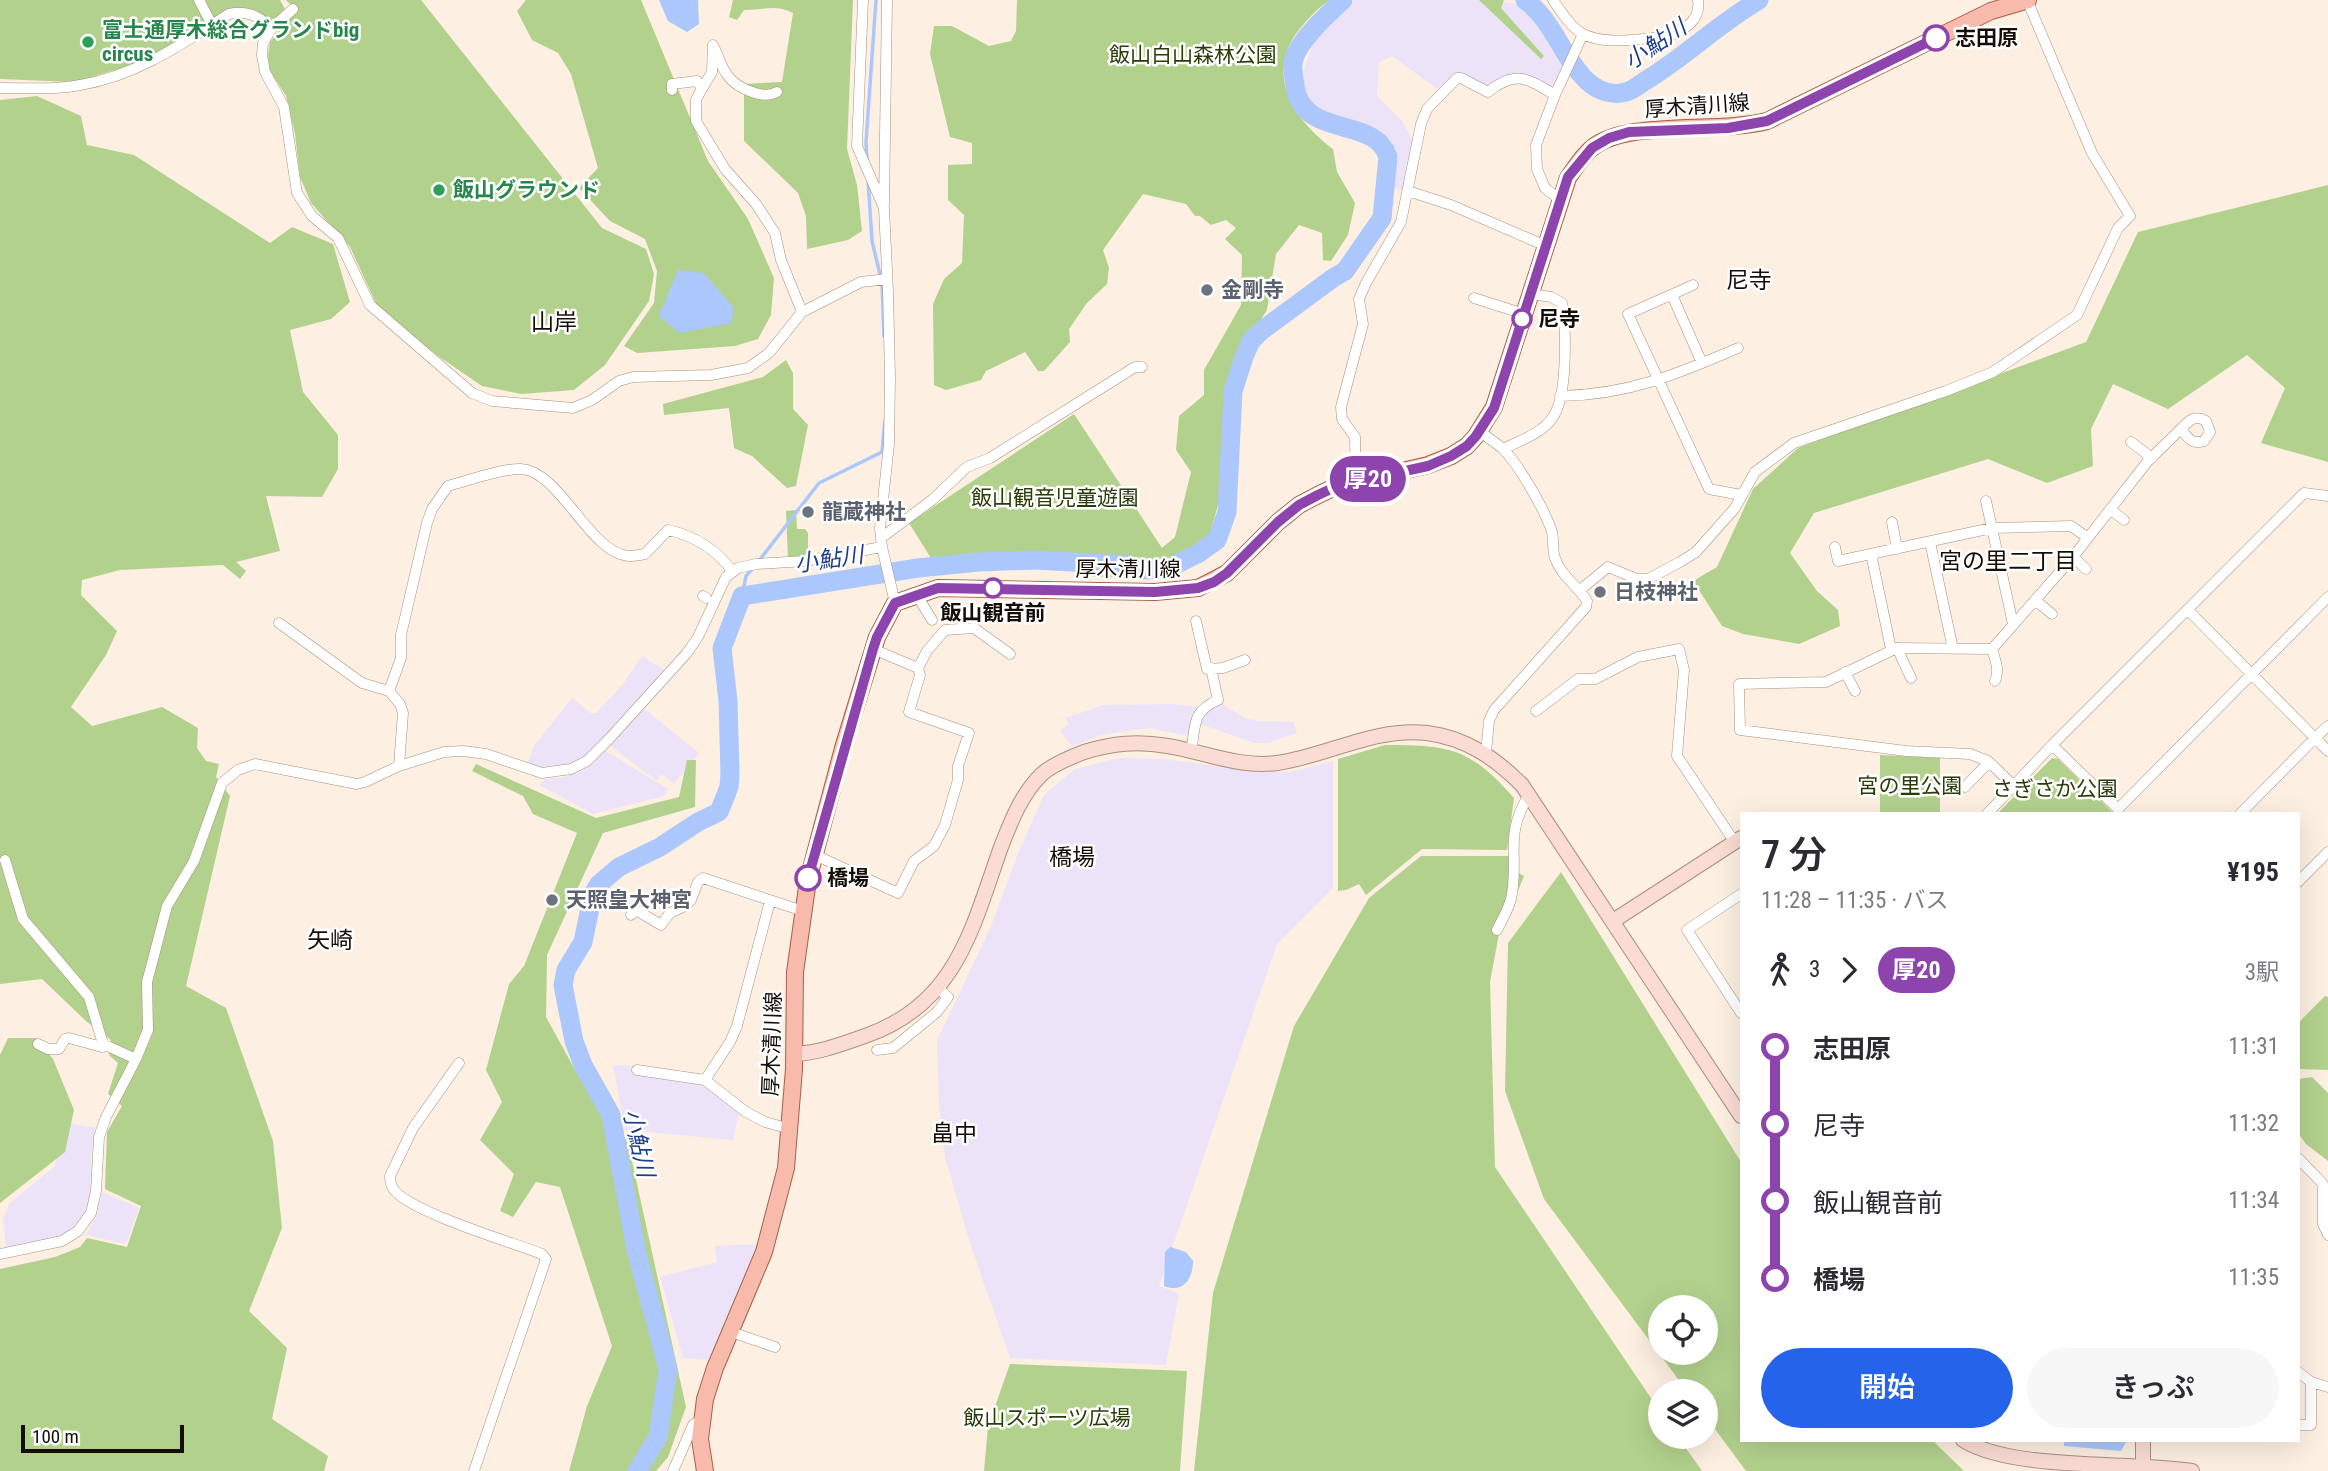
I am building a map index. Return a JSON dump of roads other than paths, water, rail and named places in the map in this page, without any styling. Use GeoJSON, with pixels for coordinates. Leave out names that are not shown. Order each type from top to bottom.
{"type":"FeatureCollection","features":[{"type":"Feature","properties":{"kind":"main road","name":"厚木清川線"},"geometry":{"type":"LineString","coordinates":[[705,1471],[701,1420],[715,1368],[764,1252],[786,1168],[794,1054],[795,972],[803,911],[815,855],[873,649],[894,597],[951,587],[1155,592],[1198,588],[1214,582],[1299,505],[1337,486],[1428,466],[1467,446],[1480,432],[1499,395],[1568,177],[1592,148],[1609,138],[1629,132],[1728,128],[1767,121],[1991,11],[2028,0]]}},
{"type":"Feature","properties":{"kind":"street"},"geometry":{"type":"LineString","coordinates":[[199,0],[212,24]]}},
{"type":"Feature","properties":{"kind":"street"},"geometry":{"type":"LineString","coordinates":[[863,0],[857,146],[884,208]]}},
{"type":"Feature","properties":{"kind":"street"},"geometry":{"type":"LineString","coordinates":[[887,0],[884,208],[890,417],[880,528],[894,597]]}},
{"type":"Feature","properties":{"kind":"street"},"geometry":{"type":"LineString","coordinates":[[1553,0],[1581,37],[1605,40],[1667,37],[1688,26],[1696,18],[1698,0]]}},
{"type":"Feature","properties":{"kind":"street"},"geometry":{"type":"LineString","coordinates":[[1580,590],[1608,567],[1637,579],[1648,579],[1696,552],[1735,508],[1755,472],[1794,443],[1946,391],[1993,372],[2077,316],[2118,228],[2130,216],[2092,153],[2028,0]]}},
{"type":"Feature","properties":{"kind":"street"},"geometry":{"type":"LineString","coordinates":[[293,9],[272,28],[262,48],[265,72],[284,107],[295,185],[304,206],[338,238],[370,305],[472,393],[483,399],[573,408],[592,400],[619,381],[633,377],[711,375],[748,368],[769,353],[802,312],[861,282],[887,279]]}},
{"type":"Feature","properties":{"kind":"street"},"geometry":{"type":"LineString","coordinates":[[0,89],[57,88],[103,80],[134,71],[229,14],[244,12],[259,17],[272,28]]}},
{"type":"Feature","properties":{"kind":"street"},"geometry":{"type":"LineString","coordinates":[[1560,200],[1545,188],[1536,161],[1536,145],[1581,37]]}},
{"type":"Feature","properties":{"kind":"street"},"geometry":{"type":"LineString","coordinates":[[777,92],[761,95],[734,82],[726,74],[713,46],[712,72],[696,100],[696,121],[725,169],[756,204],[775,233],[781,260],[802,312]]}},
{"type":"Feature","properties":{"kind":"street"},"geometry":{"type":"LineString","coordinates":[[1356,482],[1355,437],[1342,419],[1341,408],[1363,324],[1359,299],[1401,222],[1421,124],[1427,109],[1457,78],[1488,92],[1502,81],[1521,78],[1556,94]]}},
{"type":"Feature","properties":{"kind":"street"},"geometry":{"type":"LineString","coordinates":[[672,90],[672,83],[697,81],[702,89]]}},
{"type":"Feature","properties":{"kind":"street"},"geometry":{"type":"LineString","coordinates":[[1408,191],[1451,205],[1546,246]]}},
{"type":"Feature","properties":{"kind":"street"},"geometry":{"type":"LineString","coordinates":[[1693,285],[1628,314],[1709,489],[1741,495]]}},
{"type":"Feature","properties":{"kind":"street"},"geometry":{"type":"LineString","coordinates":[[1503,449],[1535,433],[1553,417],[1560,396],[1565,342],[1562,303],[1551,297],[1531,294]]}},
{"type":"Feature","properties":{"kind":"street"},"geometry":{"type":"LineString","coordinates":[[1672,295],[1702,363]]}},
{"type":"Feature","properties":{"kind":"street"},"geometry":{"type":"LineString","coordinates":[[1474,298],[1524,314]]}},
{"type":"Feature","properties":{"kind":"street"},"geometry":{"type":"LineString","coordinates":[[1560,396],[1582,396],[1628,389],[1738,348]]}},
{"type":"Feature","properties":{"kind":"street"},"geometry":{"type":"LineString","coordinates":[[0,1254],[62,1241],[78,1231],[92,1213],[99,1137],[148,1030],[147,982],[167,906],[194,861],[222,783],[228,776],[238,769],[255,764],[357,784],[399,766],[444,752],[463,751],[486,754],[542,773],[571,769],[587,761],[687,653],[698,637],[726,578],[738,568],[756,564],[805,561],[882,546],[967,467],[990,458],[1135,367],[1142,367]]}},
{"type":"Feature","properties":{"kind":"street"},"geometry":{"type":"LineString","coordinates":[[2014,786],[1989,762],[1964,753],[1906,751],[1740,730],[1739,684],[1826,682],[1894,649],[1992,649],[2073,558],[2152,458],[2181,429]]}},
{"type":"Feature","properties":{"kind":"street"},"geometry":{"type":"LineString","coordinates":[[1480,432],[1503,449],[1514,462],[1549,524],[1555,558],[1561,571],[1587,601],[1586,607],[1494,710],[1489,722],[1486,753]]}},
{"type":"Feature","properties":{"kind":"street"},"geometry":{"type":"LineString","coordinates":[[2131,442],[2152,458]]}},
{"type":"Feature","properties":{"kind":"street"},"geometry":{"type":"LineString","coordinates":[[389,691],[401,658],[401,635],[427,523],[432,509],[448,486],[522,468],[548,482],[601,540],[625,555],[645,554],[668,530],[695,538],[724,559],[733,572]]}},
{"type":"Feature","properties":{"kind":"street"},"geometry":{"type":"LineString","coordinates":[[1989,812],[2304,493],[2328,496]]}},
{"type":"Feature","properties":{"kind":"street"},"geometry":{"type":"LineString","coordinates":[[1986,500],[2013,624]]}},
{"type":"Feature","properties":{"kind":"street"},"geometry":{"type":"LineString","coordinates":[[2111,510],[2124,520]]}},
{"type":"Feature","properties":{"kind":"street"},"geometry":{"type":"LineString","coordinates":[[1892,523],[1896,549]]}},
{"type":"Feature","properties":{"kind":"street"},"geometry":{"type":"LineString","coordinates":[[1835,548],[1838,561],[1992,528],[2071,526],[2088,538]]}},
{"type":"Feature","properties":{"kind":"street"},"geometry":{"type":"LineString","coordinates":[[1930,542],[1953,649]]}},
{"type":"Feature","properties":{"kind":"street"},"geometry":{"type":"LineString","coordinates":[[1871,554],[1894,649],[1911,678]]}},
{"type":"Feature","properties":{"kind":"street"},"geometry":{"type":"LineString","coordinates":[[2073,558],[2086,569]]}},
{"type":"Feature","properties":{"kind":"street"},"geometry":{"type":"LineString","coordinates":[[916,594],[932,620]]}},
{"type":"Feature","properties":{"kind":"street"},"geometry":{"type":"LineString","coordinates":[[2052,746],[2120,811],[2328,597]]}},
{"type":"Feature","properties":{"kind":"street"},"geometry":{"type":"LineString","coordinates":[[2035,600],[2052,614]]}},
{"type":"Feature","properties":{"kind":"street"},"geometry":{"type":"LineString","coordinates":[[2188,610],[2328,751]]}},
{"type":"Feature","properties":{"kind":"street"},"geometry":{"type":"LineString","coordinates":[[1191,752],[1198,712],[1203,706],[1217,700],[1196,621]]}},
{"type":"Feature","properties":{"kind":"street"},"geometry":{"type":"LineString","coordinates":[[279,623],[362,683],[389,691],[400,704],[403,713],[399,766]]}},
{"type":"Feature","properties":{"kind":"street"},"geometry":{"type":"LineString","coordinates":[[815,855],[898,893],[914,861],[934,846],[945,825],[958,780],[958,766],[969,733],[909,712],[920,675],[918,668],[927,651],[945,630],[974,628],[1010,654]]}},
{"type":"Feature","properties":{"kind":"street"},"geometry":{"type":"LineString","coordinates":[[1536,711],[1578,679],[1595,678],[1638,657],[1683,648],[1684,670],[1677,756],[1738,840],[1613,921]]}},
{"type":"Feature","properties":{"kind":"street"},"geometry":{"type":"LineString","coordinates":[[873,649],[918,668]]}},
{"type":"Feature","properties":{"kind":"street"},"geometry":{"type":"LineString","coordinates":[[1992,649],[1997,662],[1995,681]]}},
{"type":"Feature","properties":{"kind":"street"},"geometry":{"type":"LineString","coordinates":[[1210,668],[1223,668],[1245,660]]}},
{"type":"Feature","properties":{"kind":"street"},"geometry":{"type":"LineString","coordinates":[[1845,672],[1855,691]]}},
{"type":"Feature","properties":{"kind":"street"},"geometry":{"type":"LineString","coordinates":[[1795,682],[1795,696]]}},
{"type":"Feature","properties":{"kind":"street"},"geometry":{"type":"LineString","coordinates":[[2242,812],[2328,726]]}},
{"type":"Feature","properties":{"kind":"street"},"geometry":{"type":"LineString","coordinates":[[794,1054],[809,1054],[874,1033],[919,1006],[938,988],[954,968],[966,944],[1009,824],[1026,792],[1044,772],[1072,756],[1112,744],[1158,745],[1213,758],[1276,763],[1373,737],[1427,734],[1455,740],[1486,753],[1510,773],[1529,795],[1740,1114]]}},
{"type":"Feature","properties":{"kind":"street"},"geometry":{"type":"LineString","coordinates":[[1965,788],[1989,762]]}},
{"type":"Feature","properties":{"kind":"street"},"geometry":{"type":"LineString","coordinates":[[1497,930],[1511,900],[1513,829],[1520,808],[1529,795]]}},
{"type":"Feature","properties":{"kind":"street"},"geometry":{"type":"LineString","coordinates":[[2300,880],[2326,858]]}},
{"type":"Feature","properties":{"kind":"street"},"geometry":{"type":"LineString","coordinates":[[5,860],[23,919],[89,997],[103,1044],[136,1059]]}},
{"type":"Feature","properties":{"kind":"street"},"geometry":{"type":"LineString","coordinates":[[635,911],[661,925],[670,913],[691,900],[698,882],[703,878],[803,911]]}},
{"type":"Feature","properties":{"kind":"street"},"geometry":{"type":"LineString","coordinates":[[1740,895],[1687,930],[1740,1011]]}},
{"type":"Feature","properties":{"kind":"street"},"geometry":{"type":"LineString","coordinates":[[705,1080],[730,1042],[737,1026],[770,901]]}},
{"type":"Feature","properties":{"kind":"street"},"geometry":{"type":"LineString","coordinates":[[877,1049],[893,1048],[937,1012],[948,997],[938,988]]}},
{"type":"Feature","properties":{"kind":"street"},"geometry":{"type":"LineString","coordinates":[[37,1044],[54,1050],[59,1049],[65,1038],[69,1038],[102,1047],[103,1044]]}},
{"type":"Feature","properties":{"kind":"street"},"geometry":{"type":"LineString","coordinates":[[459,1063],[413,1128],[390,1177],[390,1184],[397,1193],[416,1206],[542,1254],[546,1259],[474,1471]]}},
{"type":"Feature","properties":{"kind":"street"},"geometry":{"type":"LineString","coordinates":[[636,1070],[705,1080],[746,1112],[765,1122],[790,1129]]}},
{"type":"Feature","properties":{"kind":"street"},"geometry":{"type":"LineString","coordinates":[[2300,1160],[2323,1184],[2323,1224],[2328,1235]]}},
{"type":"Feature","properties":{"kind":"street"},"geometry":{"type":"LineString","coordinates":[[731,1332],[775,1347]]}},
{"type":"Feature","properties":{"kind":"street"},"geometry":{"type":"LineString","coordinates":[[2300,1374],[2311,1382],[2328,1387]]}},
{"type":"Feature","properties":{"kind":"street"},"geometry":{"type":"LineString","coordinates":[[2300,1425],[2311,1425],[2311,1382]]}},
{"type":"Feature","properties":{"kind":"street"},"geometry":{"type":"LineString","coordinates":[[673,1471],[693,1425],[701,1420]]}},
{"type":"Feature","properties":{"kind":"street"},"geometry":{"type":"LineString","coordinates":[[1966,1442],[1987,1456],[2005,1463],[2043,1469],[2192,1471]]}},
{"type":"Feature","properties":{"kind":"street"},"geometry":{"type":"LineString","coordinates":[[2143,1442],[2143,1470]]}},
{"type":"Feature","properties":{"kind":"water"},"geometry":{"type":"Polygon","coordinates":[[[659,0],[698,0],[699,24],[687,32],[668,21],[659,0]]]}},
{"type":"Feature","properties":{"kind":"water"},"geometry":{"type":"Polygon","coordinates":[[[678,270],[704,273],[733,307],[732,323],[679,333],[659,316],[678,270]]]}},
{"type":"Feature","properties":{"kind":"water"},"geometry":{"type":"Polygon","coordinates":[[[1170,1247],[1186,1252],[1193,1261],[1189,1278],[1177,1288],[1164,1286],[1165,1252],[1170,1247]]]}},
{"type":"Feature","properties":{"kind":"water"},"geometry":{"type":"Polygon","coordinates":[[[2064,1442],[2126,1442],[2121,1451],[2064,1446],[2064,1442]]]}},
{"type":"Feature","properties":{"kind":"waterway"},"geometry":{"type":"LineString","coordinates":[[867,159],[876,0]]}},
{"type":"Feature","properties":{"kind":"waterway","name":"小鮎川"},"geometry":{"type":"LineString","coordinates":[[637,1471],[658,1437],[668,1369],[636,1250],[611,1115],[583,1065],[574,1041],[563,985],[566,970],[583,942],[593,894],[599,884],[619,867],[660,847],[698,822],[719,812],[729,787],[730,774],[728,701],[722,648],[742,596],[918,568],[979,562],[1035,560],[1128,565],[1146,570],[1171,567],[1217,540],[1227,512],[1233,391],[1251,341],[1345,271],[1382,218],[1388,157],[1381,144],[1369,136],[1311,114],[1301,103],[1295,86],[1293,64],[1300,47],[1313,29],[1343,0]]}},
{"type":"Feature","properties":{"kind":"waterway","name":"小鮎川"},"geometry":{"type":"LineString","coordinates":[[1525,0],[1543,18],[1587,81],[1610,93],[1626,92],[1636,87],[1759,0]]}},
{"type":"Feature","properties":{"kind":"waterway"},"geometry":{"type":"LineString","coordinates":[[868,180],[872,241],[882,283],[884,336]]}},
{"type":"Feature","properties":{"kind":"waterway"},"geometry":{"type":"LineString","coordinates":[[758,562],[819,483],[882,452],[885,420]]}},
{"type":"Feature","properties":{"kind":"waterway"},"geometry":{"type":"LineString","coordinates":[[742,596],[746,576],[753,568]]}},
{"type":"Feature","properties":{"kind":"place","name":"志田原"},"geometry":{"type":"Point","coordinates":[1936,38]}},
{"type":"Feature","properties":{"kind":"place","name":"富士通厚木総合グランドbig circus"},"geometry":{"type":"Point","coordinates":[88,42]}},
{"type":"Feature","properties":{"kind":"place","name":"飯山グラウンド"},"geometry":{"type":"Point","coordinates":[439,190]}},
{"type":"Feature","properties":{"kind":"place","name":"金剛寺"},"geometry":{"type":"Point","coordinates":[1207,290]}},
{"type":"Feature","properties":{"kind":"place","name":"尼寺"},"geometry":{"type":"Point","coordinates":[1522,319]}},
{"type":"Feature","properties":{"kind":"place","name":"龍蔵神社"},"geometry":{"type":"Point","coordinates":[808,512]}},
{"type":"Feature","properties":{"kind":"place","name":"飯山観音前"},"geometry":{"type":"Point","coordinates":[993,588]}},
{"type":"Feature","properties":{"kind":"place","name":"日枝神社"},"geometry":{"type":"Point","coordinates":[1600,592]}},
{"type":"Feature","properties":{"kind":"place","name":"橋場"},"geometry":{"type":"Point","coordinates":[808,878]}},
{"type":"Feature","properties":{"kind":"place","name":"天照皇大神宮"},"geometry":{"type":"Point","coordinates":[552,900]}},
{"type":"Feature","properties":{"kind":"district","name":"尼寺"},"geometry":{"type":"Point","coordinates":[1749,280]}},
{"type":"Feature","properties":{"kind":"district","name":"山岸"},"geometry":{"type":"Point","coordinates":[554,322]}},
{"type":"Feature","properties":{"kind":"district","name":"宮の里二丁目"},"geometry":{"type":"Point","coordinates":[2008,561]}},
{"type":"Feature","properties":{"kind":"district","name":"橋場"},"geometry":{"type":"Point","coordinates":[1072,857]}},
{"type":"Feature","properties":{"kind":"district","name":"矢崎"},"geometry":{"type":"Point","coordinates":[330,940]}},
{"type":"Feature","properties":{"kind":"district","name":"畠中"},"geometry":{"type":"Point","coordinates":[954,1133]}},
{"type":"Feature","properties":{"kind":"park label","name":"飯山白山森林公園"},"geometry":{"type":"Point","coordinates":[1193,55]}},
{"type":"Feature","properties":{"kind":"park label","name":"飯山観音児童遊園"},"geometry":{"type":"Point","coordinates":[1055,498]}},
{"type":"Feature","properties":{"kind":"park label","name":"宮の里公園"},"geometry":{"type":"Point","coordinates":[1910,786]}},
{"type":"Feature","properties":{"kind":"park label","name":"さぎさか公園"},"geometry":{"type":"Point","coordinates":[2055,789]}},
{"type":"Feature","properties":{"kind":"park label","name":"飯山スポーツ広場"},"geometry":{"type":"Point","coordinates":[1047,1418]}}]}
